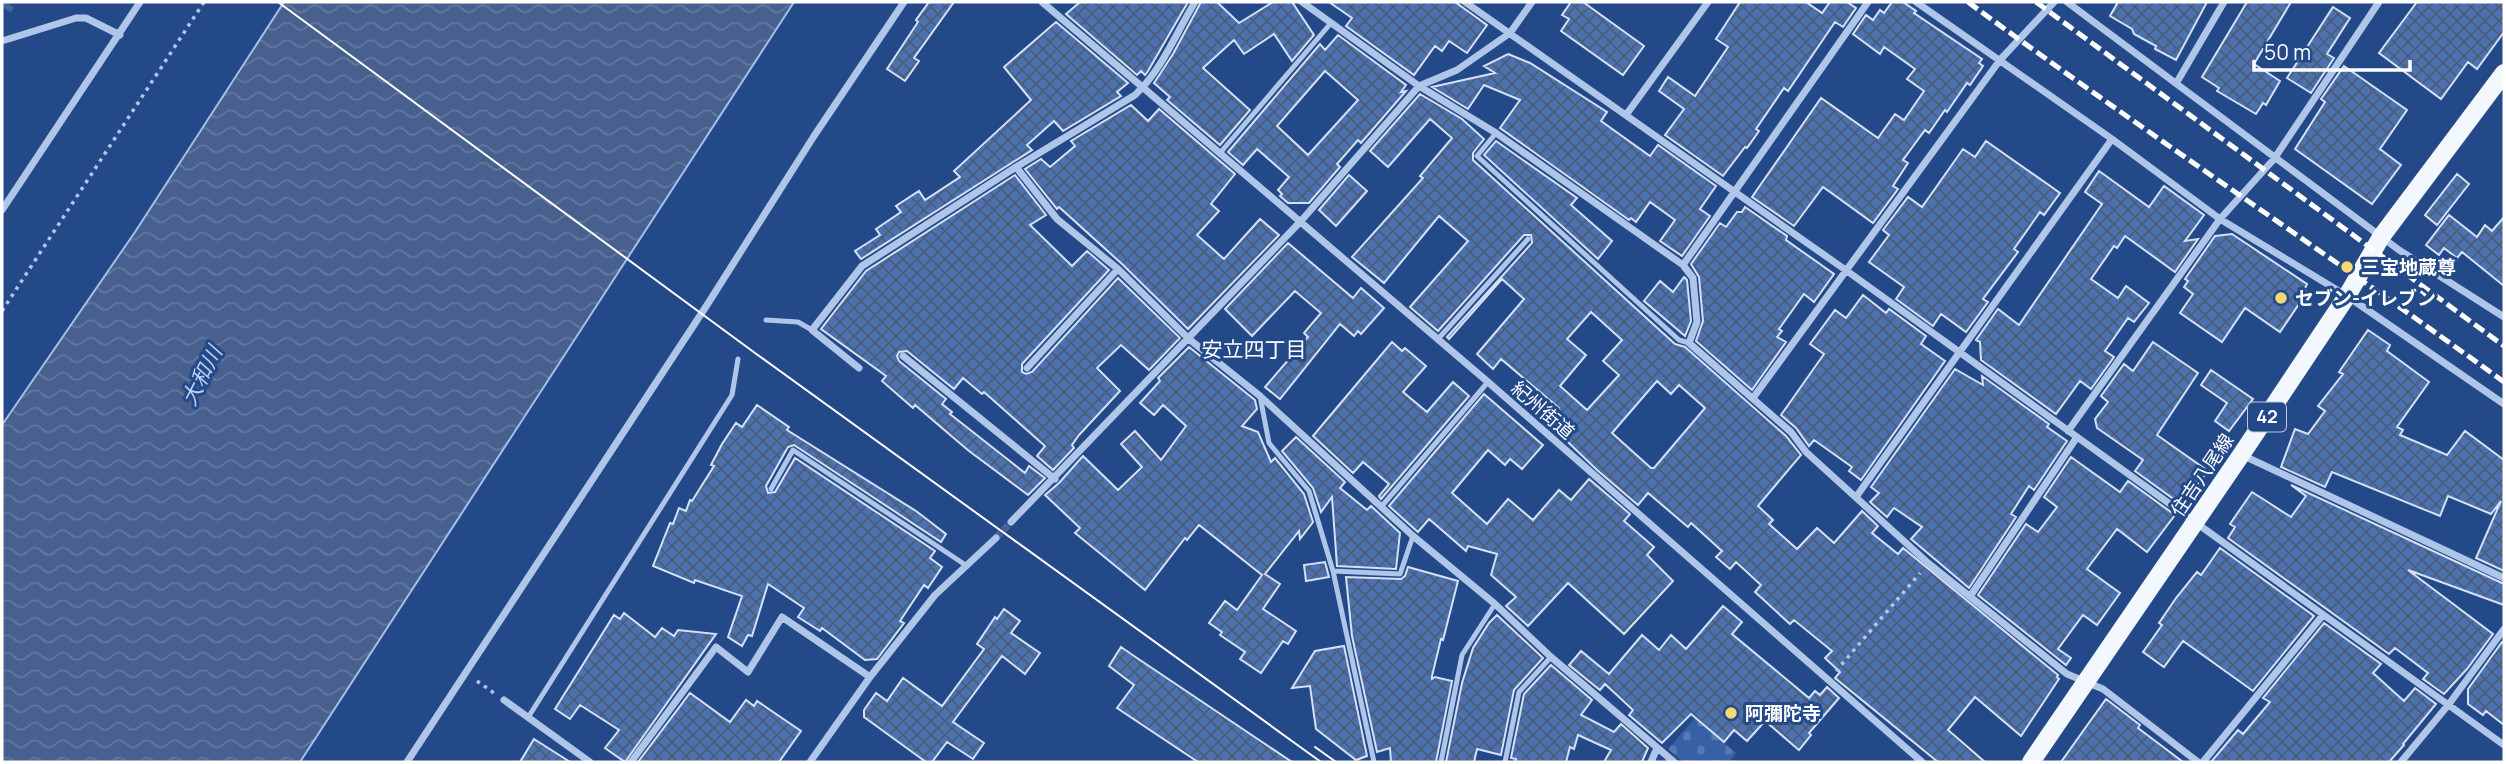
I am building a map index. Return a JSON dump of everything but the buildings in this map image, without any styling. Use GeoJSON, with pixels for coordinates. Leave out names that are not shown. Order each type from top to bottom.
{"type":"FeatureCollection","features":[{"type":"Feature","properties":{"kind":"main road","name":"住吉八尾線"},"geometry":{"type":"LineString","coordinates":[[2031,762],[2347,296],[2381,237],[2504,73]]}},
{"type":"Feature","properties":{"kind":"street"},"geometry":{"type":"LineString","coordinates":[[2,210],[141,2]]}},
{"type":"Feature","properties":{"kind":"street"},"geometry":{"type":"LineString","coordinates":[[407,762],[904,2]]}},
{"type":"Feature","properties":{"kind":"street","name":"紀州街道"},"geometry":{"type":"LineString","coordinates":[[1041,2],[1488,382],[1922,762]]}},
{"type":"Feature","properties":{"kind":"street"},"geometry":{"type":"LineString","coordinates":[[859,368],[812,330],[862,266],[1087,122],[1096,120],[1142,87],[1180,31],[1195,2]]}},
{"type":"Feature","properties":{"kind":"street"},"geometry":{"type":"LineString","coordinates":[[1302,2],[1419,86],[1496,133],[1683,265],[1693,278],[1697,322],[1689,343],[1791,432],[1806,452],[1928,563],[2067,674],[2103,689],[2201,762],[2323,615]]}},
{"type":"Feature","properties":{"kind":"street"},"geometry":{"type":"LineString","coordinates":[[1465,2],[1847,271],[2504,745]]}},
{"type":"Feature","properties":{"kind":"street"},"geometry":{"type":"LineString","coordinates":[[1011,522],[1301,221],[1419,86],[1457,70],[1510,33],[1532,2]]}},
{"type":"Feature","properties":{"kind":"street"},"geometry":{"type":"LineString","coordinates":[[1626,115],[1708,2]]}},
{"type":"Feature","properties":{"kind":"street"},"geometry":{"type":"LineString","coordinates":[[1683,265],[1868,2]]}},
{"type":"Feature","properties":{"kind":"street"},"geometry":{"type":"LineString","coordinates":[[1916,2],[2112,139],[2220,219],[2347,296],[2504,404]]}},
{"type":"Feature","properties":{"kind":"street"},"geometry":{"type":"LineString","coordinates":[[1753,398],[2000,60],[2054,2]]}},
{"type":"Feature","properties":{"kind":"street"},"geometry":{"type":"LineString","coordinates":[[2067,2],[2381,237],[2504,317]]}},
{"type":"Feature","properties":{"kind":"street"},"geometry":{"type":"LineString","coordinates":[[2177,82],[2224,2]]}},
{"type":"Feature","properties":{"kind":"street"},"geometry":{"type":"LineString","coordinates":[[2068,431],[2220,219],[2274,159],[2379,2]]}},
{"type":"Feature","properties":{"kind":"street"},"geometry":{"type":"LineString","coordinates":[[2,41],[76,18],[86,18],[120,35]]}},
{"type":"Feature","properties":{"kind":"street"},"geometry":{"type":"LineString","coordinates":[[1856,497],[2112,139]]}},
{"type":"Feature","properties":{"kind":"street"},"geometry":{"type":"LineString","coordinates":[[1016,167],[1057,219],[1118,269],[1188,339],[1260,396],[1413,536],[1495,604],[1551,657],[1674,762]]}},
{"type":"Feature","properties":{"kind":"street"},"geometry":{"type":"LineString","coordinates":[[1027,368],[1118,269]]}},
{"type":"Feature","properties":{"kind":"street"},"geometry":{"type":"LineString","coordinates":[[903,356],[1055,479]]}},
{"type":"Feature","properties":{"kind":"street"},"geometry":{"type":"LineString","coordinates":[[1971,595],[2077,437]]}},
{"type":"Feature","properties":{"kind":"street"},"geometry":{"type":"LineString","coordinates":[[2241,455],[2504,578]]}},
{"type":"Feature","properties":{"kind":"street"},"geometry":{"type":"LineString","coordinates":[[810,762],[870,677],[935,595],[996,538]]}},
{"type":"Feature","properties":{"kind":"street"},"geometry":{"type":"LineString","coordinates":[[631,762],[716,647],[748,672],[782,617],[870,677]]}},
{"type":"Feature","properties":{"kind":"street"},"geometry":{"type":"LineString","coordinates":[[2401,762],[2449,704],[2504,629]]}},
{"type":"Feature","properties":{"kind":"street"},"geometry":{"type":"LineString","coordinates":[[504,700],[590,762]]}},
{"type":"Feature","properties":{"kind":"street"},"geometry":{"type":"LineString","coordinates":[[1651,762],[1657,748]]}},
{"type":"Feature","properties":{"kind":"lane"},"geometry":{"type":"LineString","coordinates":[[1220,153],[1331,23]]}},
{"type":"Feature","properties":{"kind":"lane"},"geometry":{"type":"LineString","coordinates":[[1496,133],[1477,156],[1679,340],[1689,343]]}},
{"type":"Feature","properties":{"kind":"lane"},"geometry":{"type":"LineString","coordinates":[[1437,339],[1528,239]]}},
{"type":"Feature","properties":{"kind":"lane"},"geometry":{"type":"LineString","coordinates":[[766,320],[798,322],[812,330]]}},
{"type":"Feature","properties":{"kind":"lane"},"geometry":{"type":"LineString","coordinates":[[528,716],[732,395],[738,359]]}},
{"type":"Feature","properties":{"kind":"lane"},"geometry":{"type":"LineString","coordinates":[[1381,507],[1488,382]]}},
{"type":"Feature","properties":{"kind":"lane"},"geometry":{"type":"LineString","coordinates":[[1260,396],[1269,443],[1309,491],[1333,571],[1374,762]]}},
{"type":"Feature","properties":{"kind":"lane"},"geometry":{"type":"LineString","coordinates":[[771,489],[793,450],[967,566]]}},
{"type":"Feature","properties":{"kind":"lane"},"geometry":{"type":"LineString","coordinates":[[1333,571],[1400,574],[1413,536]]}},
{"type":"Feature","properties":{"kind":"lane"},"geometry":{"type":"LineString","coordinates":[[1441,762],[1462,654],[1495,604]]}},
{"type":"Feature","properties":{"kind":"lane"},"geometry":{"type":"LineString","coordinates":[[1504,762],[1519,692],[1551,657]]}},
{"type":"Feature","properties":{"kind":"path"},"geometry":{"type":"LineString","coordinates":[[2,311],[204,2]]}},
{"type":"Feature","properties":{"kind":"path"},"geometry":{"type":"LineString","coordinates":[[1828,680],[1928,563]]}},
{"type":"Feature","properties":{"kind":"path"},"geometry":{"type":"LineString","coordinates":[[475,680],[504,700]]}},
{"type":"Feature","properties":{"kind":"green space"},"geometry":{"type":"Polygon","coordinates":[[[1695,718],[1736,753],[1729,762],[1683,762],[1668,749],[1695,718]]]}},
{"type":"Feature","properties":{"kind":"water","name":"大和川"},"geometry":{"type":"Polygon","coordinates":[[[284,2],[794,2],[300,762],[2,762],[2,425],[135,232],[284,2]]]}},
{"type":"Feature","properties":{"kind":"tunnel"},"geometry":{"type":"LineString","coordinates":[[2,7],[5,2]]}},
{"type":"Feature","properties":{"kind":"tunnel"},"geometry":{"type":"LineString","coordinates":[[996,538],[1011,522]]}},
{"type":"Feature","properties":{"kind":"tram line"},"geometry":{"type":"LineString","coordinates":[[278,2],[755,353],[1321,762]]}},
{"type":"Feature","properties":{"kind":"tram line"},"geometry":{"type":"LineString","coordinates":[[1315,747],[1336,762]]}},
{"type":"Feature","properties":{"kind":"railway"},"geometry":{"type":"LineString","coordinates":[[1968,2],[2504,382]]}},
{"type":"Feature","properties":{"kind":"railway"},"geometry":{"type":"LineString","coordinates":[[2036,2],[2504,346]]}},
{"type":"Feature","properties":{"kind":"place","name":"三宝地蔵尊"},"geometry":{"type":"Point","coordinates":[2347,267]}},
{"type":"Feature","properties":{"kind":"place","name":"セブン-イレブン"},"geometry":{"type":"Point","coordinates":[2281,298]}},
{"type":"Feature","properties":{"kind":"place","name":"阿彌陀寺"},"geometry":{"type":"Point","coordinates":[1731,713]}},
{"type":"Feature","properties":{"kind":"district","name":"安立四丁目"},"geometry":{"type":"Point","coordinates":[1254,350]}}]}
